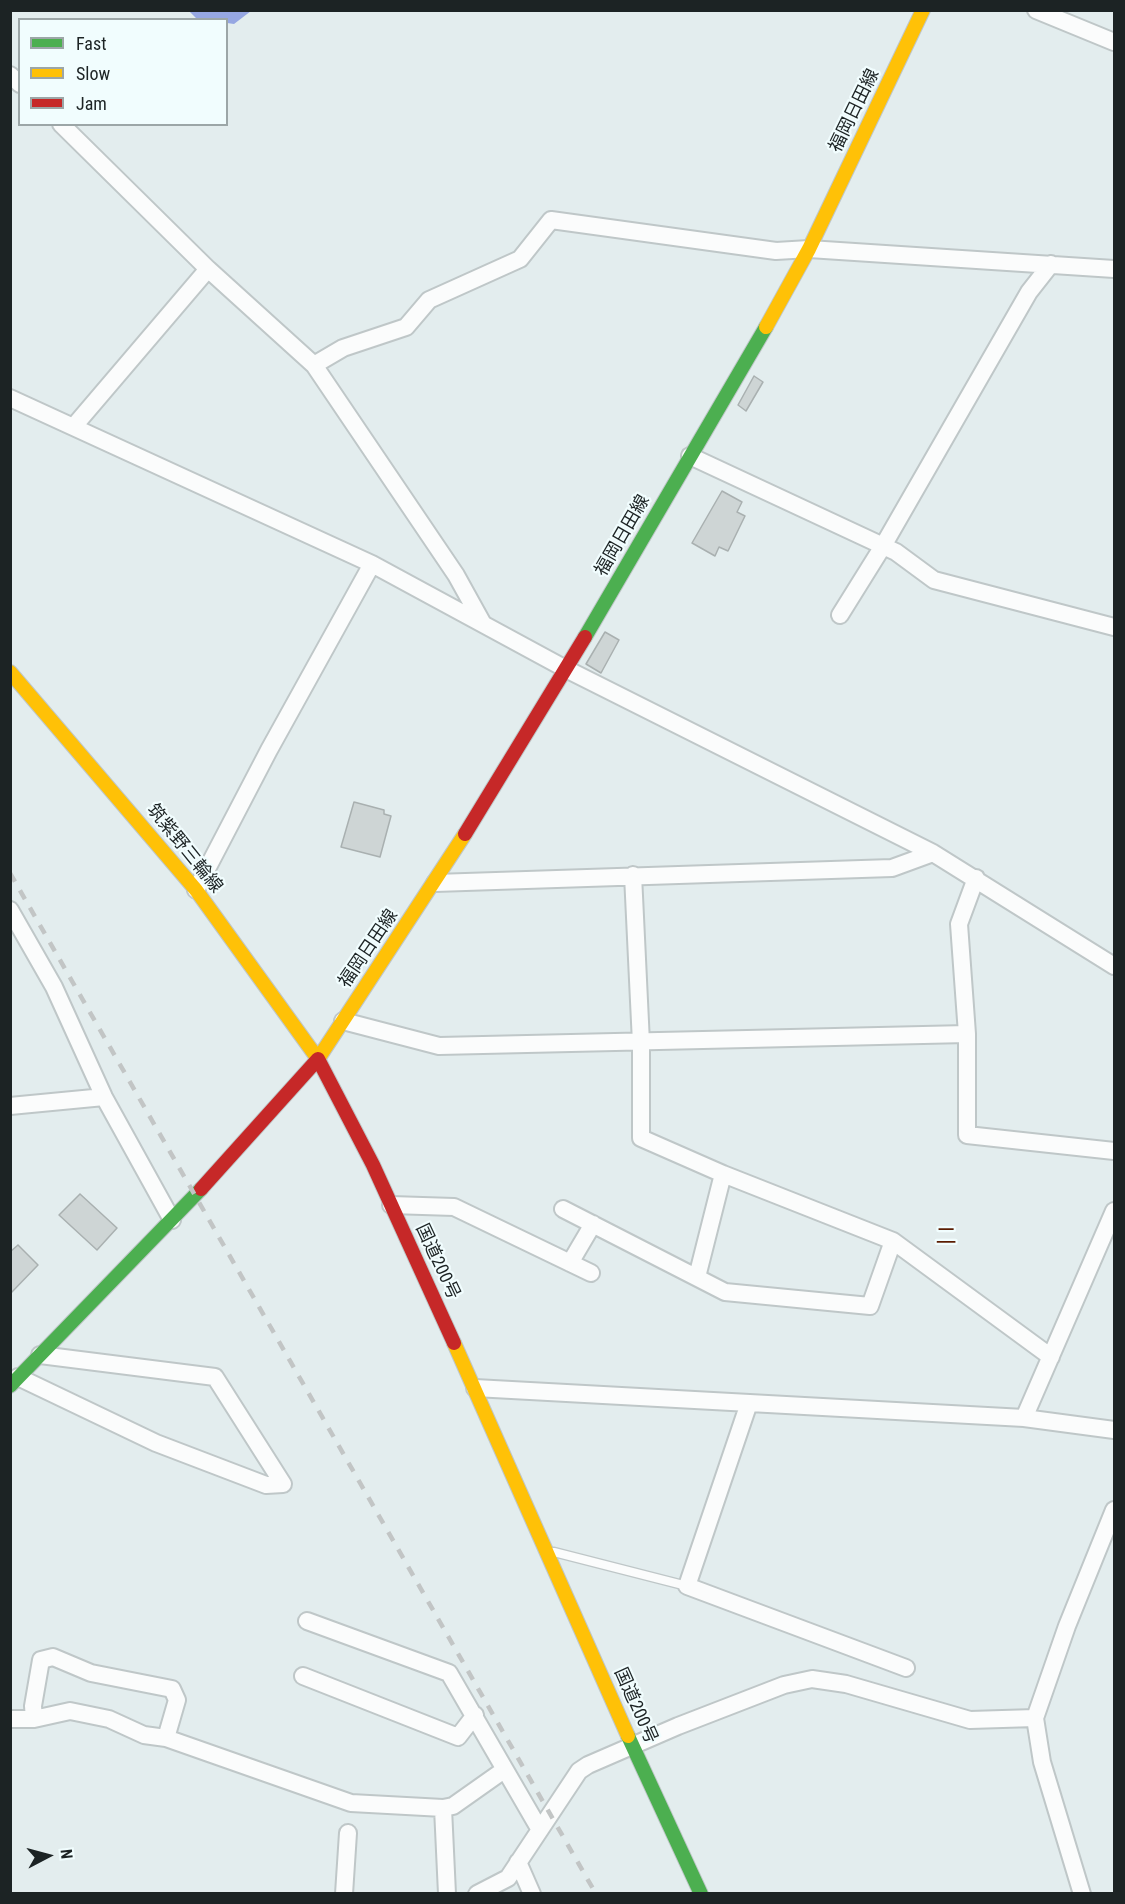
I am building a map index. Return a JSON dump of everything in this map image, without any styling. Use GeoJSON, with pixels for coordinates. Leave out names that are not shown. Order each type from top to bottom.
{"type":"FeatureCollection","features":[{"type":"Feature","properties":{"kind":"main road","name":"福岡日田線"},"geometry":{"type":"LineString","coordinates":[[318,1059],[435,883],[564,668],[597,618],[809,249],[923,10]]}},
{"type":"Feature","properties":{"kind":"main road","name":"筑紫野三輪線"},"geometry":{"type":"LineString","coordinates":[[10,672],[196,890],[318,1059]]}},
{"type":"Feature","properties":{"kind":"main road","name":"国道200号"},"geometry":{"type":"LineString","coordinates":[[318,1059],[391,1206],[476,1388],[632,1745],[700,1893]]}},
{"type":"Feature","properties":{"kind":"main road"},"geometry":{"type":"LineString","coordinates":[[16,1374],[40,1354],[172,1220],[318,1059]]}},
{"type":"Feature","properties":{"kind":"street"},"geometry":{"type":"LineString","coordinates":[[1036,10],[1114,42]]}},
{"type":"Feature","properties":{"kind":"street"},"geometry":{"type":"LineString","coordinates":[[63,126],[208,269],[314,365],[456,575],[482,623]]}},
{"type":"Feature","properties":{"kind":"street"},"geometry":{"type":"LineString","coordinates":[[314,365],[343,348],[406,327],[429,300],[520,260],[551,220],[776,251],[809,249],[1114,269]]}},
{"type":"Feature","properties":{"kind":"street"},"geometry":{"type":"LineString","coordinates":[[840,615],[883,546],[1029,292],[1051,264]]}},
{"type":"Feature","properties":{"kind":"street"},"geometry":{"type":"LineString","coordinates":[[75,425],[208,269]]}},
{"type":"Feature","properties":{"kind":"street"},"geometry":{"type":"LineString","coordinates":[[10,398],[75,425],[372,564],[564,668],[933,853],[1114,966]]}},
{"type":"Feature","properties":{"kind":"street"},"geometry":{"type":"LineString","coordinates":[[690,456],[896,552],[934,580],[1114,627]]}},
{"type":"Feature","properties":{"kind":"street"},"geometry":{"type":"LineString","coordinates":[[196,890],[268,750],[372,564]]}},
{"type":"Feature","properties":{"kind":"street"},"geometry":{"type":"LineString","coordinates":[[435,883],[892,868],[933,853]]}},
{"type":"Feature","properties":{"kind":"street"},"geometry":{"type":"LineString","coordinates":[[633,875],[641,1043],[641,1138],[723,1174],[893,1241],[1051,1357]]}},
{"type":"Feature","properties":{"kind":"street"},"geometry":{"type":"LineString","coordinates":[[976,878],[959,924],[967,1034],[967,1135],[1114,1151]]}},
{"type":"Feature","properties":{"kind":"street"},"geometry":{"type":"LineString","coordinates":[[10,910],[54,987],[104,1097],[172,1220]]}},
{"type":"Feature","properties":{"kind":"street"},"geometry":{"type":"LineString","coordinates":[[343,1021],[439,1046],[967,1034]]}},
{"type":"Feature","properties":{"kind":"street"},"geometry":{"type":"LineString","coordinates":[[10,1106],[104,1097]]}},
{"type":"Feature","properties":{"kind":"street"},"geometry":{"type":"LineString","coordinates":[[697,1277],[723,1174]]}},
{"type":"Feature","properties":{"kind":"street"},"geometry":{"type":"LineString","coordinates":[[391,1206],[454,1207],[591,1273]]}},
{"type":"Feature","properties":{"kind":"street"},"geometry":{"type":"LineString","coordinates":[[563,1209],[725,1292],[870,1306],[893,1241]]}},
{"type":"Feature","properties":{"kind":"street"},"geometry":{"type":"LineString","coordinates":[[1024,1418],[1114,1211]]}},
{"type":"Feature","properties":{"kind":"street"},"geometry":{"type":"LineString","coordinates":[[570,1263],[593,1224]]}},
{"type":"Feature","properties":{"kind":"street"},"geometry":{"type":"LineString","coordinates":[[16,1374],[156,1443],[266,1485],[283,1484],[215,1377],[40,1354]]}},
{"type":"Feature","properties":{"kind":"street"},"geometry":{"type":"LineString","coordinates":[[476,1388],[1024,1418],[1114,1430]]}},
{"type":"Feature","properties":{"kind":"street"},"geometry":{"type":"LineString","coordinates":[[749,1403],[687,1586],[906,1668]]}},
{"type":"Feature","properties":{"kind":"street"},"geometry":{"type":"LineString","coordinates":[[1082,1893],[1042,1762],[1035,1718],[1067,1626],[1114,1510]]}},
{"type":"Feature","properties":{"kind":"street"},"geometry":{"type":"LineString","coordinates":[[307,1621],[449,1673],[503,1762],[504,1770],[540,1830]]}},
{"type":"Feature","properties":{"kind":"street"},"geometry":{"type":"LineString","coordinates":[[34,1719],[33,1706],[41,1660],[53,1657],[90,1673],[172,1689],[177,1700],[166,1738]]}},
{"type":"Feature","properties":{"kind":"street"},"geometry":{"type":"LineString","coordinates":[[303,1676],[458,1737],[475,1715]]}},
{"type":"Feature","properties":{"kind":"street"},"geometry":{"type":"LineString","coordinates":[[477,1893],[508,1878],[579,1771],[632,1745],[784,1685],[812,1679],[846,1684],[970,1720],[1035,1718]]}},
{"type":"Feature","properties":{"kind":"street"},"geometry":{"type":"LineString","coordinates":[[10,1719],[34,1719],[70,1711],[109,1719],[144,1735],[166,1738],[351,1803],[443,1808],[453,1806],[504,1770]]}},
{"type":"Feature","properties":{"kind":"street"},"geometry":{"type":"LineString","coordinates":[[443,1808],[447,1893]]}},
{"type":"Feature","properties":{"kind":"street"},"geometry":{"type":"LineString","coordinates":[[344,1893],[348,1833]]}},
{"type":"Feature","properties":{"kind":"street"},"geometry":{"type":"LineString","coordinates":[[518,1862],[532,1893]]}},
{"type":"Feature","properties":{"kind":"lane"},"geometry":{"type":"LineString","coordinates":[[547,1550],[687,1586]]}},
{"type":"Feature","properties":{"kind":"water"},"geometry":{"type":"Polygon","coordinates":[[[189,11],[251,11],[234,24],[228,23],[228,18],[196,18],[189,11]]]}},
{"type":"Feature","properties":{"kind":"building"},"geometry":{"type":"Polygon","coordinates":[[[754,376],[763,382],[746,411],[738,405],[754,376]]]}},
{"type":"Feature","properties":{"kind":"building"},"geometry":{"type":"Polygon","coordinates":[[[722,491],[742,502],[737,512],[745,516],[728,551],[719,547],[715,556],[692,543],[722,491]]]}},
{"type":"Feature","properties":{"kind":"building"},"geometry":{"type":"Polygon","coordinates":[[[605,632],[619,640],[601,673],[586,664],[605,632]]]}},
{"type":"Feature","properties":{"kind":"building"},"geometry":{"type":"Polygon","coordinates":[[[354,802],[384,810],[384,814],[391,816],[380,857],[341,847],[354,802]]]}},
{"type":"Feature","properties":{"kind":"building"},"geometry":{"type":"Polygon","coordinates":[[[80,1194],[117,1228],[97,1250],[59,1215],[80,1194]]]}},
{"type":"Feature","properties":{"kind":"building"},"geometry":{"type":"Polygon","coordinates":[[[18,1245],[38,1265],[10,1294],[10,1252],[18,1245]]]}},
{"type":"Feature","properties":{"kind":"railway"},"geometry":{"type":"LineString","coordinates":[[10,873],[596,1894]]}},
{"type":"Feature","properties":{"kind":"traffic: fast"},"geometry":{"type":"LineString","coordinates":[[585,637],[766,327]]}},
{"type":"Feature","properties":{"kind":"traffic: fast"},"geometry":{"type":"LineString","coordinates":[[10,1386],[201,1189]]}},
{"type":"Feature","properties":{"kind":"traffic: fast"},"geometry":{"type":"LineString","coordinates":[[628,1736],[701,1894]]}},
{"type":"Feature","properties":{"kind":"traffic: slow"},"geometry":{"type":"LineString","coordinates":[[766,327],[809,249],[923,10]]}},
{"type":"Feature","properties":{"kind":"traffic: slow"},"geometry":{"type":"LineString","coordinates":[[10,672],[196,890],[318,1059]]}},
{"type":"Feature","properties":{"kind":"traffic: slow"},"geometry":{"type":"LineString","coordinates":[[318,1059],[465,834]]}},
{"type":"Feature","properties":{"kind":"traffic: slow"},"geometry":{"type":"LineString","coordinates":[[454,1343],[628,1736]]}},
{"type":"Feature","properties":{"kind":"traffic: jam"},"geometry":{"type":"LineString","coordinates":[[465,834],[585,637]]}},
{"type":"Feature","properties":{"kind":"traffic: jam"},"geometry":{"type":"LineString","coordinates":[[201,1189],[318,1059],[373,1165],[454,1343]]}},
{"type":"Feature","properties":{"kind":"district","name":"二"},"geometry":{"type":"Point","coordinates":[946,1238]}}]}
